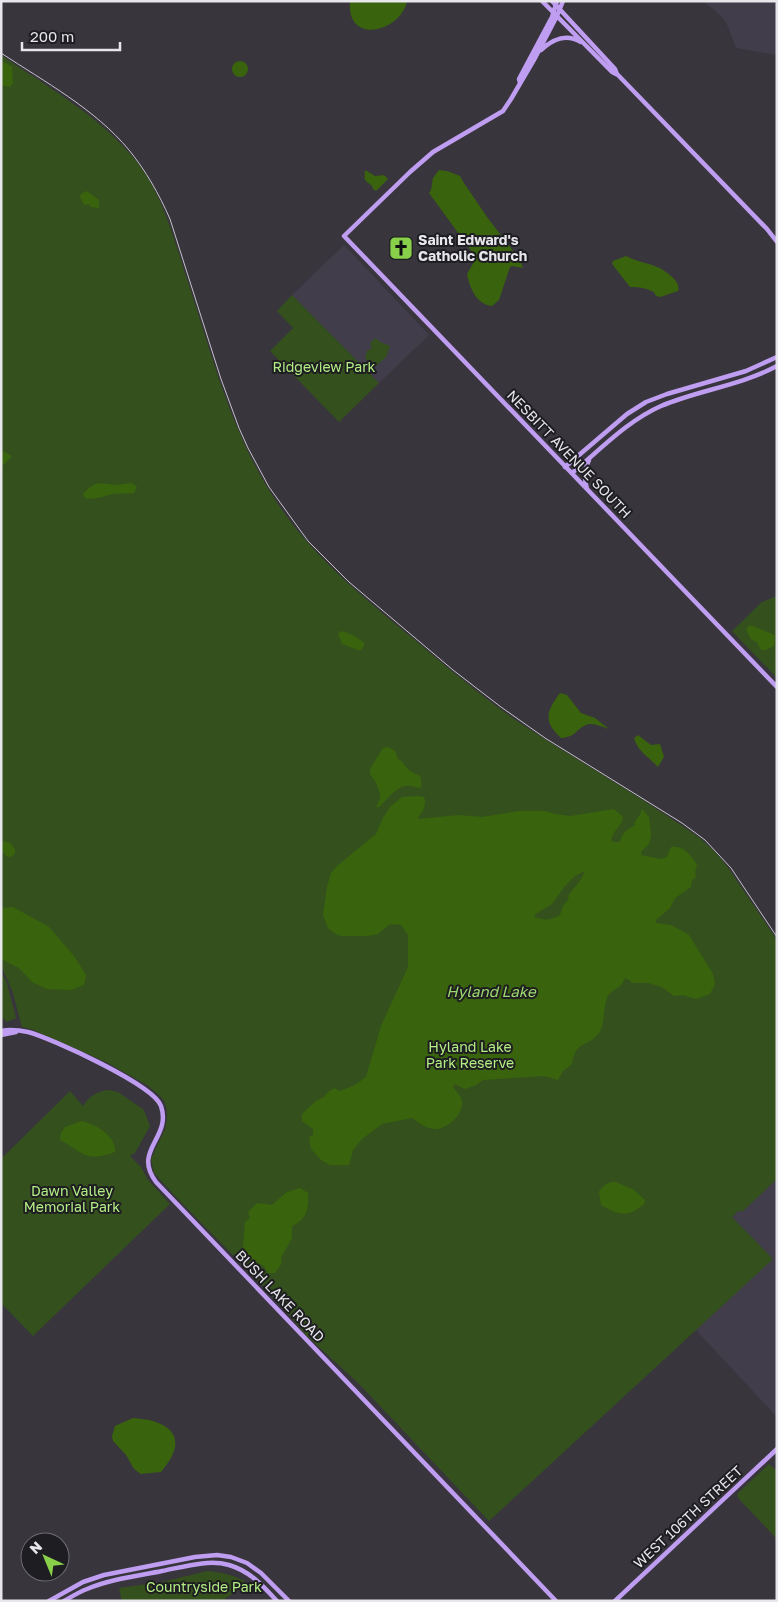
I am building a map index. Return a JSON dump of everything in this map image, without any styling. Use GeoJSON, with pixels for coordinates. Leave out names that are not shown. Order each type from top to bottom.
{"type":"FeatureCollection","features":[{"type":"Feature","properties":{"kind":"street"},"geometry":{"type":"LineString","coordinates":[[542,1],[612,72],[618,75],[767,229],[777,242]]}},
{"type":"Feature","properties":{"kind":"street"},"geometry":{"type":"LineString","coordinates":[[552,1],[616,69],[618,75]]}},
{"type":"Feature","properties":{"kind":"street"},"geometry":{"type":"LineString","coordinates":[[536,51],[558,6],[563,1]]}},
{"type":"Feature","properties":{"kind":"street"},"geometry":{"type":"LineString","coordinates":[[536,51],[559,38],[578,40],[587,46]]}},
{"type":"Feature","properties":{"kind":"street","name":"NESBITT AVENUE SOUTH"},"geometry":{"type":"LineString","coordinates":[[536,51],[519,79],[520,84],[512,99],[503,111],[433,152],[344,236],[777,687]]}},
{"type":"Feature","properties":{"kind":"street"},"geometry":{"type":"LineString","coordinates":[[767,229],[777,235]]}},
{"type":"Feature","properties":{"kind":"street"},"geometry":{"type":"LineString","coordinates":[[566,467],[627,414],[646,402],[746,371],[777,357]]}},
{"type":"Feature","properties":{"kind":"street"},"geometry":{"type":"LineString","coordinates":[[572,473],[624,429],[648,412],[677,400],[758,376],[777,366]]}},
{"type":"Feature","properties":{"kind":"street"},"geometry":{"type":"LineString","coordinates":[[588,490],[584,479],[584,471],[589,459]]}},
{"type":"Feature","properties":{"kind":"street","name":"BUSH LAKE ROAD"},"geometry":{"type":"LineString","coordinates":[[1,1033],[14,1030],[38,1036],[108,1067],[145,1089],[158,1100],[162,1110],[162,1126],[149,1153],[148,1164],[156,1182],[556,1601]]}},
{"type":"Feature","properties":{"kind":"street","name":"WEST 106TH STREET"},"geometry":{"type":"LineString","coordinates":[[615,1601],[777,1449]]}},
{"type":"Feature","properties":{"kind":"street"},"geometry":{"type":"LineString","coordinates":[[48,1601],[79,1584],[104,1574],[195,1557],[220,1555],[238,1559],[255,1568],[288,1601]]}},
{"type":"Feature","properties":{"kind":"street"},"geometry":{"type":"LineString","coordinates":[[64,1601],[86,1589],[107,1582],[215,1563],[228,1564],[246,1572],[277,1601]]}},
{"type":"Feature","properties":{"kind":"shaded area"},"geometry":{"type":"Polygon","coordinates":[[[777,1],[777,55],[736,48],[726,22],[704,2],[777,1]]]}},
{"type":"Feature","properties":{"kind":"shaded area"},"geometry":{"type":"Polygon","coordinates":[[[344,245],[429,335],[379,383],[292,295],[344,245]]]}},
{"type":"Feature","properties":{"kind":"shaded area"},"geometry":{"type":"Polygon","coordinates":[[[777,1172],[777,1417],[696,1330],[772,1259],[732,1217],[777,1172]]]}},
{"type":"Feature","properties":{"kind":"green space","name":"Hyland Lake Park Reserve"},"geometry":{"type":"Polygon","coordinates":[[[1,55],[102,126],[131,155],[150,182],[170,226],[213,361],[246,447],[276,501],[288,519],[315,551],[361,594],[492,703],[526,727],[701,839],[727,866],[777,940],[777,1179],[743,1211],[738,1211],[732,1217],[773,1259],[489,1521],[359,1384],[306,1335],[271,1294],[154,1173],[151,1159],[165,1129],[167,1120],[167,1110],[160,1096],[147,1085],[106,1062],[31,1029],[22,1027],[13,993],[1,965],[1,55]]]}},
{"type":"Feature","properties":{"kind":"green space","name":"Ridgeview Park"},"geometry":{"type":"Polygon","coordinates":[[[292,295],[379,383],[339,422],[270,351],[293,328],[277,311],[292,295]]]}},
{"type":"Feature","properties":{"kind":"green space"},"geometry":{"type":"Polygon","coordinates":[[[376,338],[390,346],[386,357],[376,366],[365,358],[367,351],[372,348],[370,343],[376,338]]]}},
{"type":"Feature","properties":{"kind":"green space"},"geometry":{"type":"Polygon","coordinates":[[[777,596],[777,678],[732,631],[762,602],[777,596]]]}},
{"type":"Feature","properties":{"kind":"green space"},"geometry":{"type":"Polygon","coordinates":[[[1,972],[7,983],[16,1018],[7,1022],[1,1017],[1,972]]]}},
{"type":"Feature","properties":{"kind":"green space","name":"Dawn Valley Memorial Park"},"geometry":{"type":"Polygon","coordinates":[[[109,1090],[118,1092],[144,1110],[150,1126],[135,1153],[130,1156],[141,1167],[148,1180],[170,1204],[33,1336],[1,1303],[1,1159],[70,1091],[83,1106],[94,1095],[109,1090]]]}},
{"type":"Feature","properties":{"kind":"green space"},"geometry":{"type":"Polygon","coordinates":[[[769,1464],[777,1471],[777,1539],[738,1498],[737,1494],[769,1464]]]}},
{"type":"Feature","properties":{"kind":"green space","name":"Countryside Park"},"geometry":{"type":"Polygon","coordinates":[[[207,1571],[227,1574],[245,1581],[239,1589],[222,1601],[122,1601],[119,1588],[162,1582],[207,1571]]]}},
{"type":"Feature","properties":{"kind":"water"},"geometry":{"type":"Polygon","coordinates":[[[350,1],[407,1],[403,12],[395,20],[375,30],[365,29],[356,24],[351,15],[350,1]]]}},
{"type":"Feature","properties":{"kind":"water"},"geometry":{"type":"Polygon","coordinates":[[[240,61],[248,69],[240,77],[232,69],[240,61]]]}},
{"type":"Feature","properties":{"kind":"water"},"geometry":{"type":"Polygon","coordinates":[[[4,62],[12,67],[13,83],[10,87],[1,85],[1,64],[4,62]]]}},
{"type":"Feature","properties":{"kind":"water"},"geometry":{"type":"Polygon","coordinates":[[[365,170],[375,176],[384,175],[388,179],[376,191],[365,180],[365,170]]]}},
{"type":"Feature","properties":{"kind":"water"},"geometry":{"type":"Polygon","coordinates":[[[439,170],[460,176],[487,217],[520,260],[523,268],[510,267],[499,300],[492,306],[486,305],[478,299],[470,285],[467,274],[475,260],[475,256],[429,193],[433,178],[439,170]]]}},
{"type":"Feature","properties":{"kind":"water"},"geometry":{"type":"Polygon","coordinates":[[[87,191],[99,200],[99,208],[91,207],[89,204],[84,205],[80,197],[81,194],[87,191]]]}},
{"type":"Feature","properties":{"kind":"water"},"geometry":{"type":"Polygon","coordinates":[[[626,256],[653,265],[664,271],[678,284],[678,291],[660,297],[648,290],[630,287],[612,264],[613,261],[626,256]]]}},
{"type":"Feature","properties":{"kind":"water"},"geometry":{"type":"Polygon","coordinates":[[[1,450],[12,456],[1,467],[1,450]]]}},
{"type":"Feature","properties":{"kind":"water"},"geometry":{"type":"Polygon","coordinates":[[[98,483],[116,485],[132,483],[137,487],[134,493],[113,494],[100,498],[85,498],[83,494],[90,487],[98,483]]]}},
{"type":"Feature","properties":{"kind":"water"},"geometry":{"type":"Polygon","coordinates":[[[750,625],[775,635],[774,646],[761,650],[757,642],[751,639],[746,629],[750,625]]]}},
{"type":"Feature","properties":{"kind":"water"},"geometry":{"type":"Polygon","coordinates":[[[341,631],[354,636],[365,644],[361,650],[342,644],[338,634],[341,631]]]}},
{"type":"Feature","properties":{"kind":"water"},"geometry":{"type":"Polygon","coordinates":[[[560,693],[567,695],[581,713],[595,718],[609,729],[589,724],[573,735],[561,738],[551,726],[548,716],[560,693]]]}},
{"type":"Feature","properties":{"kind":"water"},"geometry":{"type":"Polygon","coordinates":[[[638,735],[651,745],[660,744],[664,757],[658,767],[638,747],[634,738],[638,735]]]}},
{"type":"Feature","properties":{"kind":"water"},"geometry":{"type":"Polygon","coordinates":[[[388,747],[395,751],[398,759],[402,761],[407,769],[419,775],[421,788],[401,787],[379,807],[376,807],[380,794],[377,784],[370,774],[370,769],[383,748],[388,747]]]}},
{"type":"Feature","properties":{"kind":"water","name":"Hyland Lake"},"geometry":{"type":"Polygon","coordinates":[[[402,797],[424,797],[425,806],[418,817],[419,819],[459,815],[482,817],[519,811],[545,811],[570,816],[614,809],[623,817],[612,837],[611,840],[614,842],[620,842],[624,833],[636,824],[634,823],[641,810],[643,810],[649,817],[651,835],[649,844],[641,852],[641,855],[661,859],[667,857],[671,847],[675,847],[683,849],[697,865],[696,877],[692,880],[691,887],[675,898],[670,908],[656,920],[656,923],[671,925],[689,935],[713,974],[715,984],[710,994],[696,999],[683,995],[674,996],[662,987],[648,983],[631,983],[631,981],[625,978],[621,985],[610,993],[607,998],[601,1030],[595,1038],[579,1047],[572,1064],[563,1071],[558,1080],[544,1076],[483,1080],[465,1089],[455,1084],[453,1087],[461,1097],[462,1106],[455,1119],[447,1125],[437,1129],[430,1128],[412,1118],[382,1124],[362,1139],[353,1150],[349,1165],[330,1165],[321,1160],[311,1149],[309,1137],[313,1135],[313,1129],[302,1121],[302,1114],[334,1088],[340,1091],[355,1085],[366,1077],[381,1026],[408,967],[408,935],[401,925],[390,924],[378,934],[368,936],[341,936],[336,934],[328,928],[323,915],[327,887],[331,873],[376,834],[390,807],[402,797]],[[585,871],[575,876],[552,904],[534,915],[535,917],[548,919],[560,915],[569,894],[580,881],[585,871]]]}},
{"type":"Feature","properties":{"kind":"water"},"geometry":{"type":"Polygon","coordinates":[[[1,842],[10,843],[15,849],[15,853],[11,857],[6,856],[1,849],[1,842]]]}},
{"type":"Feature","properties":{"kind":"water"},"geometry":{"type":"Polygon","coordinates":[[[13,907],[49,927],[74,956],[86,975],[84,985],[71,990],[47,989],[32,982],[19,968],[1,959],[1,908],[13,907]]]}},
{"type":"Feature","properties":{"kind":"water"},"geometry":{"type":"Polygon","coordinates":[[[82,1121],[99,1128],[109,1136],[115,1152],[97,1156],[85,1155],[60,1140],[61,1133],[65,1127],[82,1121]]]}},
{"type":"Feature","properties":{"kind":"water"},"geometry":{"type":"Polygon","coordinates":[[[611,1182],[616,1182],[634,1190],[645,1200],[644,1204],[633,1211],[623,1214],[601,1205],[599,1191],[611,1182]]]}},
{"type":"Feature","properties":{"kind":"water"},"geometry":{"type":"Polygon","coordinates":[[[300,1188],[308,1193],[306,1213],[301,1220],[292,1226],[292,1238],[281,1258],[282,1263],[275,1273],[268,1273],[264,1266],[244,1256],[245,1222],[250,1218],[248,1212],[257,1203],[272,1205],[287,1192],[300,1188]]]}},
{"type":"Feature","properties":{"kind":"water"},"geometry":{"type":"Polygon","coordinates":[[[133,1418],[151,1420],[163,1425],[174,1436],[174,1450],[161,1472],[141,1474],[134,1469],[126,1455],[113,1441],[112,1436],[115,1426],[133,1418]]]}},
{"type":"Feature","properties":{"kind":"railway"},"geometry":{"type":"LineString","coordinates":[[1,53],[69,97],[101,122],[116,135],[147,174],[170,219],[221,379],[239,428],[269,487],[308,541],[349,582],[453,670],[501,707],[545,738],[682,823],[705,840],[731,868],[777,937]]}},
{"type":"Feature","properties":{"kind":"place","name":"Saint Edward's Catholic Church"},"geometry":{"type":"Point","coordinates":[401,248]}}]}
